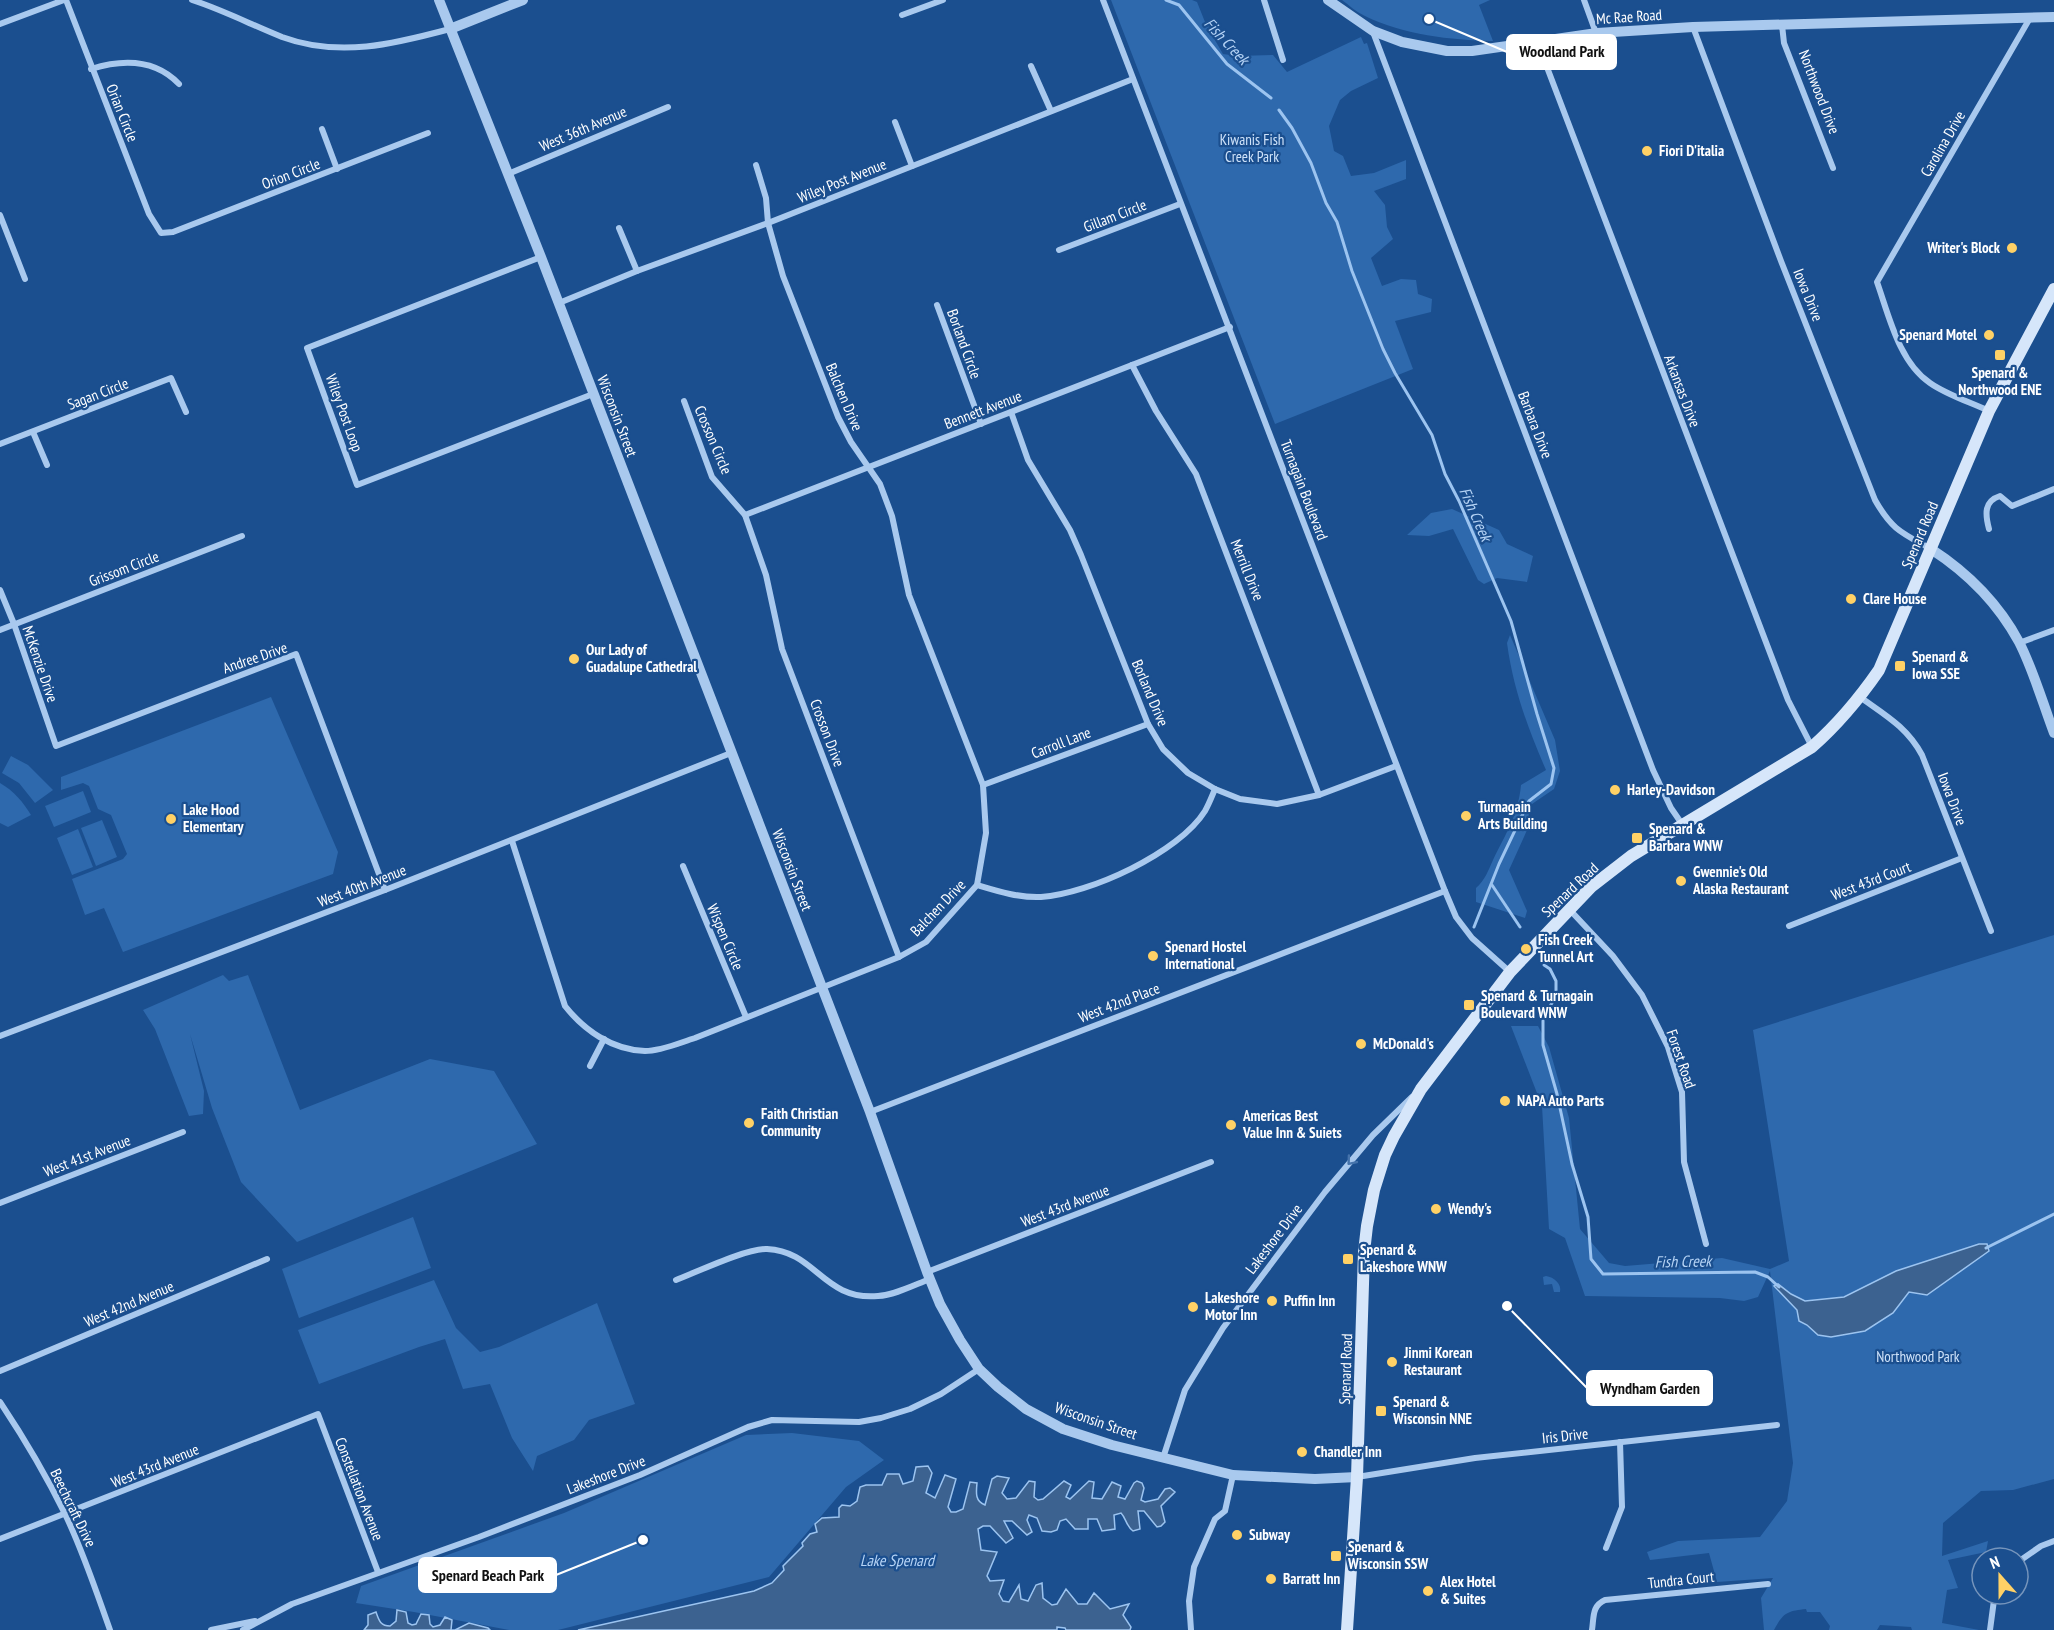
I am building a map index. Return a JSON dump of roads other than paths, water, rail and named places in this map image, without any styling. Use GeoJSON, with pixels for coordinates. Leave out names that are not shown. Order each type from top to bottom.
{"type":"FeatureCollection","features":[{"type":"Feature","properties":{"kind":"main road","name":"Spenard Road"},"geometry":{"type":"LineString","coordinates":[[1347,1630],[1357,1478],[1364,1252],[1374,1190],[1390,1143],[1420,1089],[1510,972],[1591,887],[1631,856],[1812,747],[1836,725],[1860,697],[1879,670],[1989,411],[2049,312],[2054,289]]}},
{"type":"Feature","properties":{"kind":"street"},"geometry":{"type":"LineString","coordinates":[[0,24],[65,0]]}},
{"type":"Feature","properties":{"kind":"street","name":"Orian Circle"},"geometry":{"type":"LineString","coordinates":[[65,0],[149,214],[161,233]]}},
{"type":"Feature","properties":{"kind":"street"},"geometry":{"type":"LineString","coordinates":[[192,0],[284,37],[334,48],[362,48],[394,44],[450,29],[524,0]]}},
{"type":"Feature","properties":{"kind":"street","name":"Wisconsin Street"},"geometry":{"type":"LineString","coordinates":[[439,0],[541,257],[870,1112],[940,1304],[960,1340],[979,1369],[1026,1409],[1063,1429],[1112,1445],[1233,1475],[1315,1479],[1357,1478]]}},
{"type":"Feature","properties":{"kind":"street"},"geometry":{"type":"LineString","coordinates":[[902,15],[943,0]]}},
{"type":"Feature","properties":{"kind":"street","name":"Turnagain Boulevard"},"geometry":{"type":"LineString","coordinates":[[1103,0],[1445,891],[1456,916],[1472,938],[1510,972]]}},
{"type":"Feature","properties":{"kind":"street"},"geometry":{"type":"LineString","coordinates":[[1264,0],[1283,60]]}},
{"type":"Feature","properties":{"kind":"street","name":"Mc Rae Road"},"geometry":{"type":"LineString","coordinates":[[1328,0],[1373,31],[1402,42],[1447,51],[1472,51],[1597,33],[1692,27],[2054,17]]}},
{"type":"Feature","properties":{"kind":"street"},"geometry":{"type":"LineString","coordinates":[[1584,0],[1597,33]]}},
{"type":"Feature","properties":{"kind":"street","name":"Carolina Drive"},"geometry":{"type":"LineString","coordinates":[[1989,411],[1932,385],[1919,375],[1904,350],[1877,282],[2030,17]]}},
{"type":"Feature","properties":{"kind":"street","name":"Northwood Drive"},"geometry":{"type":"LineString","coordinates":[[1782,25],[1784,43],[1833,168]]}},
{"type":"Feature","properties":{"kind":"street","name":"Iowa Drive"},"geometry":{"type":"LineString","coordinates":[[1692,27],[1875,500],[1885,517],[1899,532],[1931,549]]}},
{"type":"Feature","properties":{"kind":"street","name":"Barbara Drive"},"geometry":{"type":"LineString","coordinates":[[1373,31],[1653,770],[1671,808],[1682,824]]}},
{"type":"Feature","properties":{"kind":"street","name":"Arkansas Drive"},"geometry":{"type":"LineString","coordinates":[[1537,41],[1788,700],[1812,747]]}},
{"type":"Feature","properties":{"kind":"street"},"geometry":{"type":"LineString","coordinates":[[92,69],[116,64],[147,64],[162,70],[179,84]]}},
{"type":"Feature","properties":{"kind":"street"},"geometry":{"type":"LineString","coordinates":[[1031,66],[1051,111]]}},
{"type":"Feature","properties":{"kind":"street","name":"Wiley Post Avenue"},"geometry":{"type":"LineString","coordinates":[[558,303],[1133,80]]}},
{"type":"Feature","properties":{"kind":"street","name":"West 36th Avenue"},"geometry":{"type":"LineString","coordinates":[[508,174],[668,107]]}},
{"type":"Feature","properties":{"kind":"street"},"geometry":{"type":"LineString","coordinates":[[895,122],[912,166]]}},
{"type":"Feature","properties":{"kind":"street"},"geometry":{"type":"LineString","coordinates":[[322,129],[337,169]]}},
{"type":"Feature","properties":{"kind":"street","name":"Orion Circle"},"geometry":{"type":"LineString","coordinates":[[161,233],[173,232],[428,133]]}},
{"type":"Feature","properties":{"kind":"street","name":"Balchen Drive"},"geometry":{"type":"LineString","coordinates":[[512,841],[565,1006],[578,1022],[618,1047],[645,1051],[679,1043],[899,957],[926,942],[977,885],[986,833],[983,785],[909,595],[892,516],[880,483],[851,442],[838,417],[783,276],[768,223],[766,198],[756,165]]}},
{"type":"Feature","properties":{"kind":"street","name":"Gillam Circle"},"geometry":{"type":"LineString","coordinates":[[1059,250],[1180,204]]}},
{"type":"Feature","properties":{"kind":"street"},"geometry":{"type":"LineString","coordinates":[[0,214],[25,279]]}},
{"type":"Feature","properties":{"kind":"street"},"geometry":{"type":"LineString","coordinates":[[619,228],[637,271]]}},
{"type":"Feature","properties":{"kind":"street","name":"Wiley Post Loop"},"geometry":{"type":"LineString","coordinates":[[541,257],[307,348],[357,485],[593,394]]}},
{"type":"Feature","properties":{"kind":"street","name":"Borland Circle"},"geometry":{"type":"LineString","coordinates":[[937,305],[981,424]]}},
{"type":"Feature","properties":{"kind":"street","name":"Bennett Avenue"},"geometry":{"type":"LineString","coordinates":[[745,515],[1230,327]]}},
{"type":"Feature","properties":{"kind":"street","name":"Merrill Drive"},"geometry":{"type":"LineString","coordinates":[[1132,365],[1156,411],[1196,474],[1320,795]]}},
{"type":"Feature","properties":{"kind":"street","name":"Sagan Circle"},"geometry":{"type":"LineString","coordinates":[[0,444],[171,378],[186,412]]}},
{"type":"Feature","properties":{"kind":"street","name":"Crosson Circle"},"geometry":{"type":"LineString","coordinates":[[684,401],[712,477],[745,515]]}},
{"type":"Feature","properties":{"kind":"street","name":"Borland Drive"},"geometry":{"type":"LineString","coordinates":[[1011,412],[1028,460],[1070,530],[1082,555],[1148,724],[1162,749],[1188,773],[1215,789],[1240,799],[1277,804],[1320,795],[1396,765]]}},
{"type":"Feature","properties":{"kind":"street"},"geometry":{"type":"LineString","coordinates":[[33,432],[47,465]]}},
{"type":"Feature","properties":{"kind":"street"},"geometry":{"type":"LineString","coordinates":[[1989,529],[1986,518],[1987,506],[1992,498],[2000,496],[2012,506],[2054,489]]}},
{"type":"Feature","properties":{"kind":"street","name":"Crosson Drive"},"geometry":{"type":"LineString","coordinates":[[745,515],[766,575],[782,649],[899,957]]}},
{"type":"Feature","properties":{"kind":"street","name":"Grissom Circle"},"geometry":{"type":"LineString","coordinates":[[0,630],[242,536]]}},
{"type":"Feature","properties":{"kind":"street"},"geometry":{"type":"LineString","coordinates":[[1931,549],[1972,579],[1991,600],[2019,643],[2054,733]]}},
{"type":"Feature","properties":{"kind":"street","name":"McKenzie Drive"},"geometry":{"type":"LineString","coordinates":[[0,590],[56,746]]}},
{"type":"Feature","properties":{"kind":"street"},"geometry":{"type":"LineString","coordinates":[[2019,643],[2054,630]]}},
{"type":"Feature","properties":{"kind":"street","name":"Andree Drive"},"geometry":{"type":"LineString","coordinates":[[56,746],[296,654],[385,890]]}},
{"type":"Feature","properties":{"kind":"street","name":"Iowa Drive"},"geometry":{"type":"LineString","coordinates":[[1860,697],[1914,739],[1991,931]]}},
{"type":"Feature","properties":{"kind":"street","name":"Carroll Lane"},"geometry":{"type":"LineString","coordinates":[[983,785],[1148,724]]}},
{"type":"Feature","properties":{"kind":"street","name":"West 40th Avenue"},"geometry":{"type":"LineString","coordinates":[[0,1036],[512,841],[731,753]]}},
{"type":"Feature","properties":{"kind":"street"},"geometry":{"type":"LineString","coordinates":[[977,885],[1004,893],[1040,897],[1079,889],[1120,874],[1159,854],[1184,834],[1205,811],[1215,789]]}},
{"type":"Feature","properties":{"kind":"street","name":"West 43rd Court"},"geometry":{"type":"LineString","coordinates":[[1789,926],[1962,858]]}},
{"type":"Feature","properties":{"kind":"street","name":"Wispen Circle"},"geometry":{"type":"LineString","coordinates":[[683,866],[746,1017]]}},
{"type":"Feature","properties":{"kind":"street","name":"West 42nd Place"},"geometry":{"type":"LineString","coordinates":[[870,1112],[1445,891]]}},
{"type":"Feature","properties":{"kind":"street","name":"Forest Road"},"geometry":{"type":"LineString","coordinates":[[1569,909],[1613,956],[1642,995],[1668,1047],[1682,1092],[1684,1162],[1706,1244]]}},
{"type":"Feature","properties":{"kind":"street"},"geometry":{"type":"LineString","coordinates":[[590,1066],[604,1039]]}},
{"type":"Feature","properties":{"kind":"street","name":"Lakeshore Drive"},"geometry":{"type":"LineString","coordinates":[[1163,1458],[1185,1390],[1223,1328],[1325,1192],[1372,1135],[1420,1089]]}},
{"type":"Feature","properties":{"kind":"street"},"geometry":{"type":"LineString","coordinates":[[1372,1135],[1384,1130],[1388,1134],[1390,1143]]}},
{"type":"Feature","properties":{"kind":"street","name":"West 41st Avenue"},"geometry":{"type":"LineString","coordinates":[[0,1203],[183,1132]]}},
{"type":"Feature","properties":{"kind":"street","name":"West 43rd Avenue"},"geometry":{"type":"LineString","coordinates":[[676,1280],[746,1253],[766,1249],[784,1252],[804,1260],[827,1282],[844,1292],[862,1297],[881,1296],[1211,1162]]}},
{"type":"Feature","properties":{"kind":"street","name":"West 42nd Avenue"},"geometry":{"type":"LineString","coordinates":[[0,1371],[267,1259]]}},
{"type":"Feature","properties":{"kind":"street","name":"Lakeshore Drive"},"geometry":{"type":"LineString","coordinates":[[243,1630],[258,1620],[292,1604],[479,1537],[640,1475],[748,1427],[772,1420],[859,1422],[881,1418],[910,1409],[941,1394],[979,1369]]}},
{"type":"Feature","properties":{"kind":"street","name":"Beechcraft Drive"},"geometry":{"type":"LineString","coordinates":[[0,1402],[28,1445],[65,1514],[88,1568],[110,1630]]}},
{"type":"Feature","properties":{"kind":"street","name":"West 43rd Avenue"},"geometry":{"type":"LineString","coordinates":[[0,1539],[318,1414]]}},
{"type":"Feature","properties":{"kind":"street","name":"Constellation Avenue"},"geometry":{"type":"LineString","coordinates":[[318,1414],[378,1572]]}},
{"type":"Feature","properties":{"kind":"street","name":"Iris Drive"},"geometry":{"type":"LineString","coordinates":[[1357,1478],[1475,1458],[1777,1425]]}},
{"type":"Feature","properties":{"kind":"street"},"geometry":{"type":"LineString","coordinates":[[1606,1548],[1622,1507],[1620,1442]]}},
{"type":"Feature","properties":{"kind":"street"},"geometry":{"type":"LineString","coordinates":[[1191,1630],[1189,1601],[1194,1567],[1215,1519],[1225,1511],[1233,1475]]}},
{"type":"Feature","properties":{"kind":"street"},"geometry":{"type":"LineString","coordinates":[[2030,1554],[2054,1541]]}},
{"type":"Feature","properties":{"kind":"street","name":"Tundra Court"},"geometry":{"type":"LineString","coordinates":[[1592,1630],[1594,1610],[1598,1603],[1605,1600],[1768,1584]]}},
{"type":"Feature","properties":{"kind":"street"},"geometry":{"type":"LineString","coordinates":[[1990,1630],[1993,1606]]}},
{"type":"Feature","properties":{"kind":"street"},"geometry":{"type":"LineString","coordinates":[[211,1630],[258,1620]]}},
{"type":"Feature","properties":{"kind":"water"},"geometry":{"type":"Polygon","coordinates":[[[1979,1244],[1987,1244],[1989,1251],[1927,1295],[1909,1292],[1893,1313],[1865,1331],[1831,1337],[1818,1335],[1799,1321],[1797,1310],[1774,1286],[1778,1284],[1805,1301],[1844,1297],[1896,1271],[1979,1244]]]}},
{"type":"Feature","properties":{"kind":"water","name":"Lake Spenard"},"geometry":{"type":"Polygon","coordinates":[[[928,1466],[932,1473],[926,1493],[935,1498],[945,1475],[956,1479],[948,1507],[951,1512],[963,1509],[970,1482],[977,1483],[978,1499],[985,1505],[992,1479],[997,1476],[1009,1478],[1002,1493],[1007,1499],[1016,1498],[1029,1481],[1035,1482],[1034,1497],[1038,1500],[1043,1499],[1064,1481],[1071,1485],[1066,1497],[1070,1499],[1089,1481],[1094,1482],[1092,1498],[1102,1499],[1112,1482],[1121,1486],[1118,1497],[1125,1499],[1137,1481],[1142,1483],[1144,1488],[1141,1500],[1145,1502],[1158,1499],[1165,1489],[1170,1488],[1175,1492],[1161,1506],[1165,1522],[1157,1527],[1144,1511],[1138,1511],[1140,1529],[1133,1531],[1121,1513],[1114,1515],[1115,1529],[1102,1531],[1097,1519],[1088,1519],[1088,1529],[1075,1529],[1066,1519],[1060,1521],[1057,1530],[1042,1531],[1037,1518],[1029,1515],[1027,1520],[1032,1532],[1027,1535],[1012,1521],[1004,1521],[1013,1538],[1006,1543],[990,1526],[978,1529],[981,1550],[997,1552],[987,1576],[990,1581],[1004,1580],[999,1594],[1003,1601],[1009,1602],[1019,1585],[1021,1599],[1028,1601],[1036,1585],[1042,1583],[1043,1598],[1052,1605],[1057,1604],[1066,1589],[1078,1604],[1087,1604],[1094,1593],[1110,1609],[1129,1604],[1123,1615],[1131,1627],[1130,1630],[1066,1630],[1057,1627],[1057,1630],[578,1630],[754,1591],[772,1583],[784,1570],[783,1566],[803,1546],[802,1543],[810,1534],[817,1532],[815,1524],[822,1518],[839,1517],[839,1508],[842,1505],[850,1506],[857,1501],[860,1487],[882,1485],[887,1474],[899,1474],[903,1484],[913,1481],[916,1467],[928,1466]]]}},
{"type":"Feature","properties":{"kind":"water"},"geometry":{"type":"Polygon","coordinates":[[[397,1610],[406,1612],[408,1623],[412,1625],[416,1624],[421,1614],[429,1615],[430,1624],[433,1627],[440,1625],[445,1617],[452,1620],[451,1630],[364,1630],[368,1625],[368,1615],[376,1612],[382,1624],[390,1626],[396,1621],[397,1610]]]}},
{"type":"Feature","properties":{"kind":"water"},"geometry":{"type":"Polygon","coordinates":[[[469,1623],[490,1630],[455,1630],[469,1623]]]}},
{"type":"Feature","properties":{"kind":"waterway","name":"Fish Creek"},"geometry":{"type":"LineString","coordinates":[[1166,0],[1179,5],[1227,64],[1271,98]]}},
{"type":"Feature","properties":{"kind":"waterway","name":"Fish Creek"},"geometry":{"type":"LineString","coordinates":[[1279,110],[1292,128],[1311,163],[1326,203],[1337,222],[1352,271],[1383,349],[1432,435],[1445,474],[1511,621],[1554,768],[1551,784],[1529,801],[1499,864],[1474,927]]}},
{"type":"Feature","properties":{"kind":"waterway","name":"Fish Creek"},"geometry":{"type":"LineString","coordinates":[[1492,885],[1520,927]]}},
{"type":"Feature","properties":{"kind":"waterway","name":"Fish Creek"},"geometry":{"type":"LineString","coordinates":[[1544,965],[1550,969],[1556,981],[1556,996],[1543,1018],[1543,1045],[1557,1094],[1572,1164],[1588,1217],[1591,1259],[1603,1274],[1755,1272],[1768,1277],[1779,1287]]}},
{"type":"Feature","properties":{"kind":"waterway","name":"Fish Creek"},"geometry":{"type":"LineString","coordinates":[[1986,1248],[2054,1214]]}},
{"type":"Feature","properties":{"kind":"place","name":"Woodland Park"},"geometry":{"type":"Point","coordinates":[1429,19]}},
{"type":"Feature","properties":{"kind":"place","name":"Fiori D'italia"},"geometry":{"type":"Point","coordinates":[1647,151]}},
{"type":"Feature","properties":{"kind":"place","name":"Writer's Block"},"geometry":{"type":"Point","coordinates":[2012,248]}},
{"type":"Feature","properties":{"kind":"place","name":"Spenard Motel"},"geometry":{"type":"Point","coordinates":[1989,335]}},
{"type":"Feature","properties":{"kind":"place","name":"Spenard & Northwood ENE"},"geometry":{"type":"Point","coordinates":[2000,355]}},
{"type":"Feature","properties":{"kind":"place","name":"Clare House"},"geometry":{"type":"Point","coordinates":[1851,599]}},
{"type":"Feature","properties":{"kind":"place","name":"Our Lady of Guadalupe Cathedral"},"geometry":{"type":"Point","coordinates":[574,659]}},
{"type":"Feature","properties":{"kind":"place","name":"Spenard & Iowa SSE"},"geometry":{"type":"Point","coordinates":[1900,666]}},
{"type":"Feature","properties":{"kind":"place","name":"Harley-Davidson"},"geometry":{"type":"Point","coordinates":[1615,790]}},
{"type":"Feature","properties":{"kind":"place","name":"Turnagain Arts Building"},"geometry":{"type":"Point","coordinates":[1466,816]}},
{"type":"Feature","properties":{"kind":"place","name":"Lake Hood Elementary"},"geometry":{"type":"Point","coordinates":[171,819]}},
{"type":"Feature","properties":{"kind":"place","name":"Spenard & Barbara WNW"},"geometry":{"type":"Point","coordinates":[1637,838]}},
{"type":"Feature","properties":{"kind":"place","name":"Gwennie's Old Alaska Restaurant"},"geometry":{"type":"Point","coordinates":[1681,881]}},
{"type":"Feature","properties":{"kind":"place","name":"Fish Creek Tunnel Art"},"geometry":{"type":"Point","coordinates":[1526,949]}},
{"type":"Feature","properties":{"kind":"place","name":"Spenard Hostel International"},"geometry":{"type":"Point","coordinates":[1153,956]}},
{"type":"Feature","properties":{"kind":"place","name":"Spenard & Turnagain Boulevard WNW"},"geometry":{"type":"Point","coordinates":[1469,1005]}},
{"type":"Feature","properties":{"kind":"place","name":"McDonald's"},"geometry":{"type":"Point","coordinates":[1361,1044]}},
{"type":"Feature","properties":{"kind":"place","name":"NAPA Auto Parts"},"geometry":{"type":"Point","coordinates":[1505,1101]}},
{"type":"Feature","properties":{"kind":"place","name":"Faith Christian Community"},"geometry":{"type":"Point","coordinates":[749,1123]}},
{"type":"Feature","properties":{"kind":"place","name":"Americas Best Value Inn & Suiets"},"geometry":{"type":"Point","coordinates":[1231,1125]}},
{"type":"Feature","properties":{"kind":"place","name":"Wendy's"},"geometry":{"type":"Point","coordinates":[1436,1209]}},
{"type":"Feature","properties":{"kind":"place","name":"Spenard & Lakeshore WNW"},"geometry":{"type":"Point","coordinates":[1348,1259]}},
{"type":"Feature","properties":{"kind":"place","name":"Puffin Inn"},"geometry":{"type":"Point","coordinates":[1272,1301]}},
{"type":"Feature","properties":{"kind":"place","name":"Wyndham Garden"},"geometry":{"type":"Point","coordinates":[1507,1306]}},
{"type":"Feature","properties":{"kind":"place","name":"Lakeshore Motor Inn"},"geometry":{"type":"Point","coordinates":[1193,1307]}},
{"type":"Feature","properties":{"kind":"place","name":"Jinmi Korean Restaurant"},"geometry":{"type":"Point","coordinates":[1392,1362]}},
{"type":"Feature","properties":{"kind":"place","name":"Spenard & Wisconsin NNE"},"geometry":{"type":"Point","coordinates":[1381,1411]}},
{"type":"Feature","properties":{"kind":"place","name":"Chandler Inn"},"geometry":{"type":"Point","coordinates":[1302,1452]}},
{"type":"Feature","properties":{"kind":"place","name":"Subway"},"geometry":{"type":"Point","coordinates":[1237,1535]}},
{"type":"Feature","properties":{"kind":"place","name":"Spenard Beach Park"},"geometry":{"type":"Point","coordinates":[643,1540]}},
{"type":"Feature","properties":{"kind":"place","name":"Spenard & Wisconsin SSW"},"geometry":{"type":"Point","coordinates":[1336,1556]}},
{"type":"Feature","properties":{"kind":"place","name":"Barratt Inn"},"geometry":{"type":"Point","coordinates":[1271,1579]}},
{"type":"Feature","properties":{"kind":"place","name":"Alex Hotel & Suites"},"geometry":{"type":"Point","coordinates":[1428,1591]}},
{"type":"Feature","properties":{"kind":"park label","name":"Kiwanis Fish Creek Park"},"geometry":{"type":"Point","coordinates":[1252,148]}},
{"type":"Feature","properties":{"kind":"park label","name":"Northwood Park"},"geometry":{"type":"Point","coordinates":[1918,1357]}}]}
